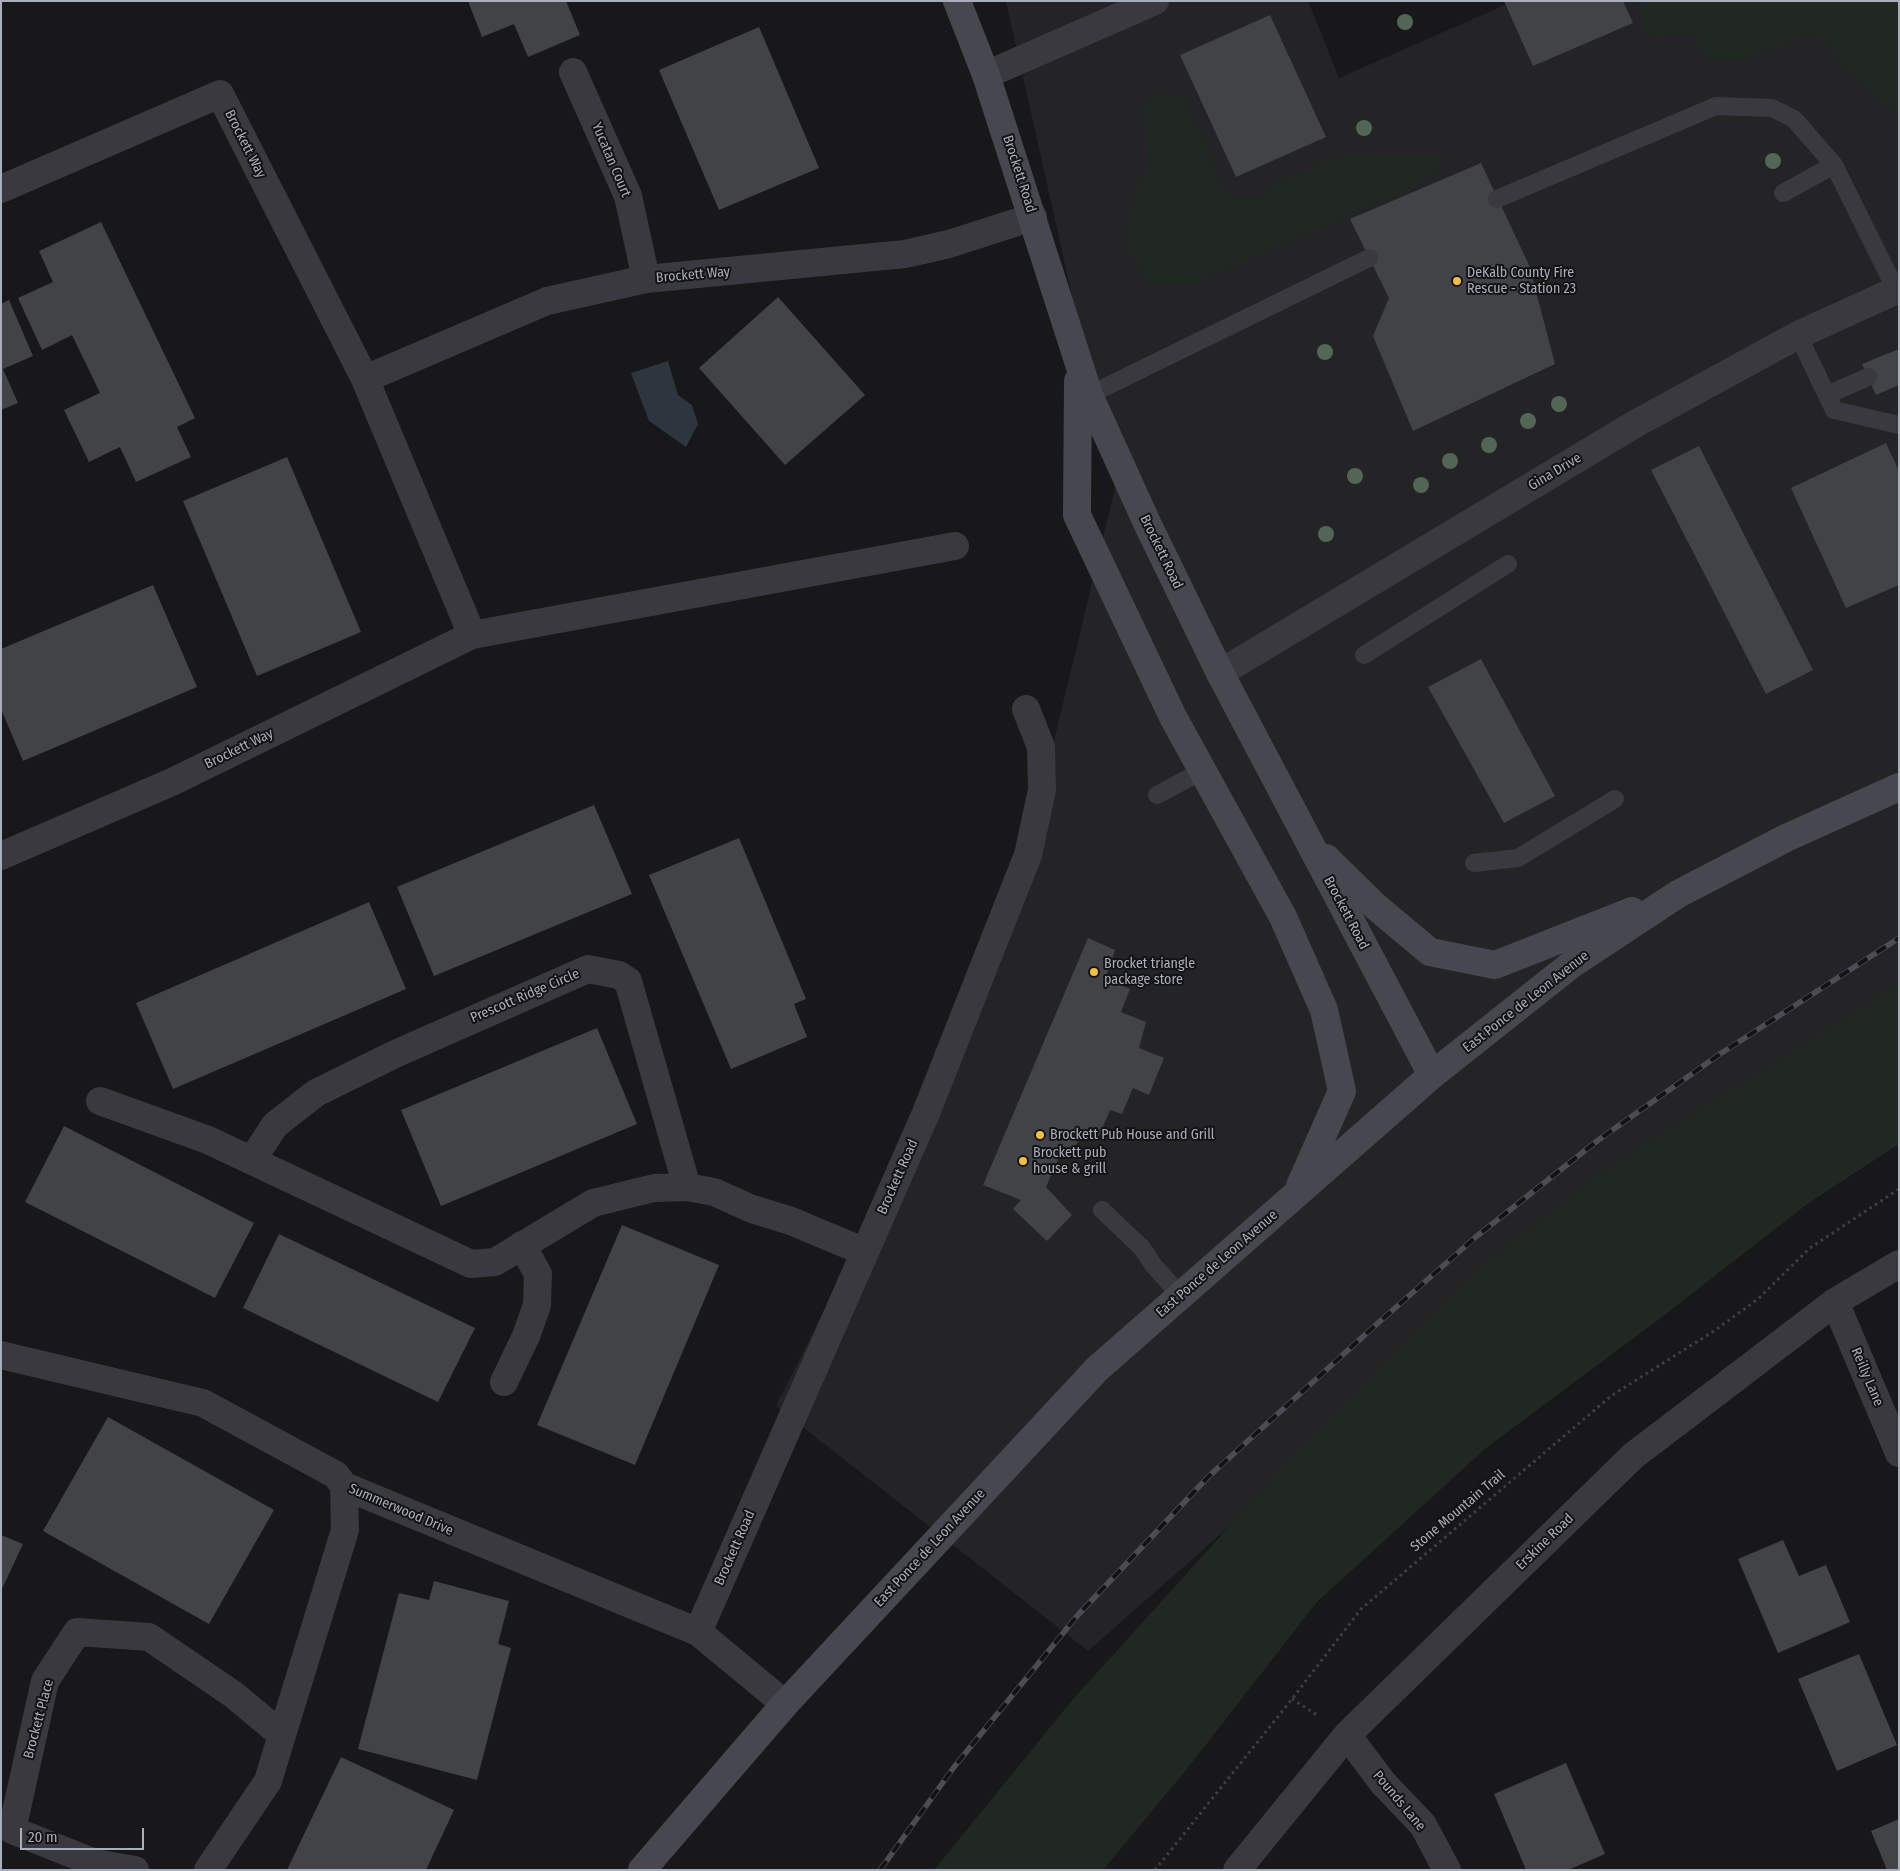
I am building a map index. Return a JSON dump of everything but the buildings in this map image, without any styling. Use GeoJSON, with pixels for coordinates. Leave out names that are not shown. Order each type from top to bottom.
{"type":"FeatureCollection","features":[{"type":"Feature","properties":{"kind":"main road","name":"Brockett Road"},"geometry":{"type":"LineString","coordinates":[[957,1],[986,74],[1089,395],[1147,523],[1220,673],[1432,1075]]}},
{"type":"Feature","properties":{"kind":"main road"},"geometry":{"type":"LineString","coordinates":[[1078,360],[1077,515],[1173,717],[1283,917],[1324,1010],[1342,1091],[1296,1194]]}},
{"type":"Feature","properties":{"kind":"main road","name":"East Ponce de Leon Avenue"},"geometry":{"type":"LineString","coordinates":[[642,1870],[786,1704],[1097,1369],[1432,1075],[1572,964],[1678,894],[1786,838],[1899,787]]}},
{"type":"Feature","properties":{"kind":"main road"},"geometry":{"type":"LineString","coordinates":[[1308,840],[1375,906],[1430,952],[1495,966],[1559,938],[1678,894]]}},
{"type":"Feature","properties":{"kind":"street"},"geometry":{"type":"LineString","coordinates":[[986,74],[1155,1]]}},
{"type":"Feature","properties":{"kind":"street","name":"Yucatan Court"},"geometry":{"type":"LineString","coordinates":[[573,72],[628,196],[646,279]]}},
{"type":"Feature","properties":{"kind":"street","name":"Brockett Way"},"geometry":{"type":"LineString","coordinates":[[1,189],[220,94],[365,379],[472,635]]}},
{"type":"Feature","properties":{"kind":"street","name":"Brockett Way"},"geometry":{"type":"LineString","coordinates":[[365,379],[546,300],[646,279],[905,254],[950,244],[1033,217]]}},
{"type":"Feature","properties":{"kind":"street","name":"Gina Drive"},"geometry":{"type":"LineString","coordinates":[[1220,673],[1635,424],[1798,335],[1897,289]]}},
{"type":"Feature","properties":{"kind":"street","name":"Brockett Way"},"geometry":{"type":"LineString","coordinates":[[1,856],[172,782],[472,635],[955,546]]}},
{"type":"Feature","properties":{"kind":"street","name":"Brockett Road"},"geometry":{"type":"LineString","coordinates":[[698,1632],[926,1113],[1028,855],[1042,790],[1041,747],[1026,709]]}},
{"type":"Feature","properties":{"kind":"street","name":"Prescott Ridge Circle"},"geometry":{"type":"LineString","coordinates":[[252,1160],[275,1125],[316,1093],[394,1054],[588,969],[619,974],[628,981],[687,1187]]}},
{"type":"Feature","properties":{"kind":"street"},"geometry":{"type":"LineString","coordinates":[[100,1101],[208,1140],[472,1264],[495,1262],[593,1203],[654,1188],[687,1187],[714,1192],[752,1209],[792,1221],[865,1252]]}},
{"type":"Feature","properties":{"kind":"street"},"geometry":{"type":"LineString","coordinates":[[504,1382],[526,1336],[537,1304],[538,1274],[522,1245]]}},
{"type":"Feature","properties":{"kind":"street","name":"Erskine Road"},"geometry":{"type":"LineString","coordinates":[[1237,1870],[1347,1735],[1633,1456],[1835,1302],[1899,1264]]}},
{"type":"Feature","properties":{"kind":"street","name":"Reilly Lane"},"geometry":{"type":"LineString","coordinates":[[1835,1302],[1899,1453]]}},
{"type":"Feature","properties":{"kind":"street","name":"Summerwood Drive"},"geometry":{"type":"LineString","coordinates":[[1,1355],[204,1403],[336,1475],[344,1486],[698,1632],[786,1704]]}},
{"type":"Feature","properties":{"kind":"street"},"geometry":{"type":"LineString","coordinates":[[208,1870],[268,1781],[345,1530],[344,1486]]}},
{"type":"Feature","properties":{"kind":"street","name":"Brockett Place"},"geometry":{"type":"LineString","coordinates":[[136,1870],[95,1863],[12,1830],[45,1681],[77,1632],[149,1637],[234,1695],[282,1735]]}},
{"type":"Feature","properties":{"kind":"street","name":"Pounds Lane"},"geometry":{"type":"LineString","coordinates":[[1347,1735],[1383,1783],[1423,1825],[1446,1870]]}},
{"type":"Feature","properties":{"kind":"lane"},"geometry":{"type":"LineString","coordinates":[[1498,199],[1716,106],[1772,108],[1794,119],[1834,165],[1897,289]]}},
{"type":"Feature","properties":{"kind":"lane"},"geometry":{"type":"LineString","coordinates":[[1783,193],[1834,165]]}},
{"type":"Feature","properties":{"kind":"lane"},"geometry":{"type":"LineString","coordinates":[[1089,395],[1370,258]]}},
{"type":"Feature","properties":{"kind":"lane"},"geometry":{"type":"LineString","coordinates":[[1798,335],[1834,410],[1899,425]]}},
{"type":"Feature","properties":{"kind":"lane"},"geometry":{"type":"LineString","coordinates":[[1827,395],[1868,378]]}},
{"type":"Feature","properties":{"kind":"lane"},"geometry":{"type":"LineString","coordinates":[[1364,655],[1508,564]]}},
{"type":"Feature","properties":{"kind":"lane"},"geometry":{"type":"LineString","coordinates":[[1157,795],[1202,771]]}},
{"type":"Feature","properties":{"kind":"lane"},"geometry":{"type":"LineString","coordinates":[[1474,863],[1518,858],[1615,799]]}},
{"type":"Feature","properties":{"kind":"lane"},"geometry":{"type":"LineString","coordinates":[[1102,1210],[1142,1248],[1154,1266],[1181,1296]]}},
{"type":"Feature","properties":{"kind":"path","name":"Stone Mountain Trail"},"geometry":{"type":"LineString","coordinates":[[1155,1870],[1292,1699],[1360,1608],[1611,1396],[1714,1331],[1758,1299],[1810,1248],[1899,1189]]}},
{"type":"Feature","properties":{"kind":"shaded area"},"geometry":{"type":"Polygon","coordinates":[[[1006,1],[1308,1],[1339,78],[1514,1],[1899,1],[1899,1043],[1364,1408],[1088,1651],[776,1406],[1002,956],[1115,488],[1006,1]]]}},
{"type":"Feature","properties":{"kind":"shaded area"},"geometry":{"type":"Polygon","coordinates":[[[1642,1],[1893,1],[1899,17],[1899,114],[1835,58],[1826,38],[1804,34],[1749,59],[1709,59],[1692,35],[1658,37],[1642,33],[1642,1]]]}},
{"type":"Feature","properties":{"kind":"shaded area"},"geometry":{"type":"Polygon","coordinates":[[[1161,91],[1185,99],[1225,193],[1242,197],[1261,196],[1280,183],[1344,154],[1441,155],[1446,158],[1426,181],[1190,285],[1147,282],[1125,241],[1134,197],[1149,168],[1144,107],[1161,91]]]}},
{"type":"Feature","properties":{"kind":"shaded area"},"geometry":{"type":"Polygon","coordinates":[[[668,361],[678,395],[692,405],[698,424],[686,447],[649,421],[631,373],[668,361]]]}},
{"type":"Feature","properties":{"kind":"shaded area"},"geometry":{"type":"Polygon","coordinates":[[[1899,985],[1899,1144],[1810,1202],[1658,1320],[1486,1448],[1317,1602],[1191,1764],[1103,1870],[934,1870],[1074,1698],[1294,1455],[1483,1265],[1611,1166],[1899,985]]]}},
{"type":"Feature","properties":{"kind":"railway"},"geometry":{"type":"LineString","coordinates":[[880,1870],[954,1767],[1077,1616],[1208,1477],[1477,1236],[1597,1141],[1720,1054],[1899,938]]}},
{"type":"Feature","properties":{"kind":"place","name":"DeKalb County Fire Rescue - Station 23"},"geometry":{"type":"Point","coordinates":[1457,281]}},
{"type":"Feature","properties":{"kind":"place","name":"Brocket triangle package store"},"geometry":{"type":"Point","coordinates":[1094,972]}},
{"type":"Feature","properties":{"kind":"place","name":"Brockett Pub House and Grill"},"geometry":{"type":"Point","coordinates":[1040,1135]}},
{"type":"Feature","properties":{"kind":"place","name":"Brockett pub house & grill"},"geometry":{"type":"Point","coordinates":[1023,1161]}}]}
